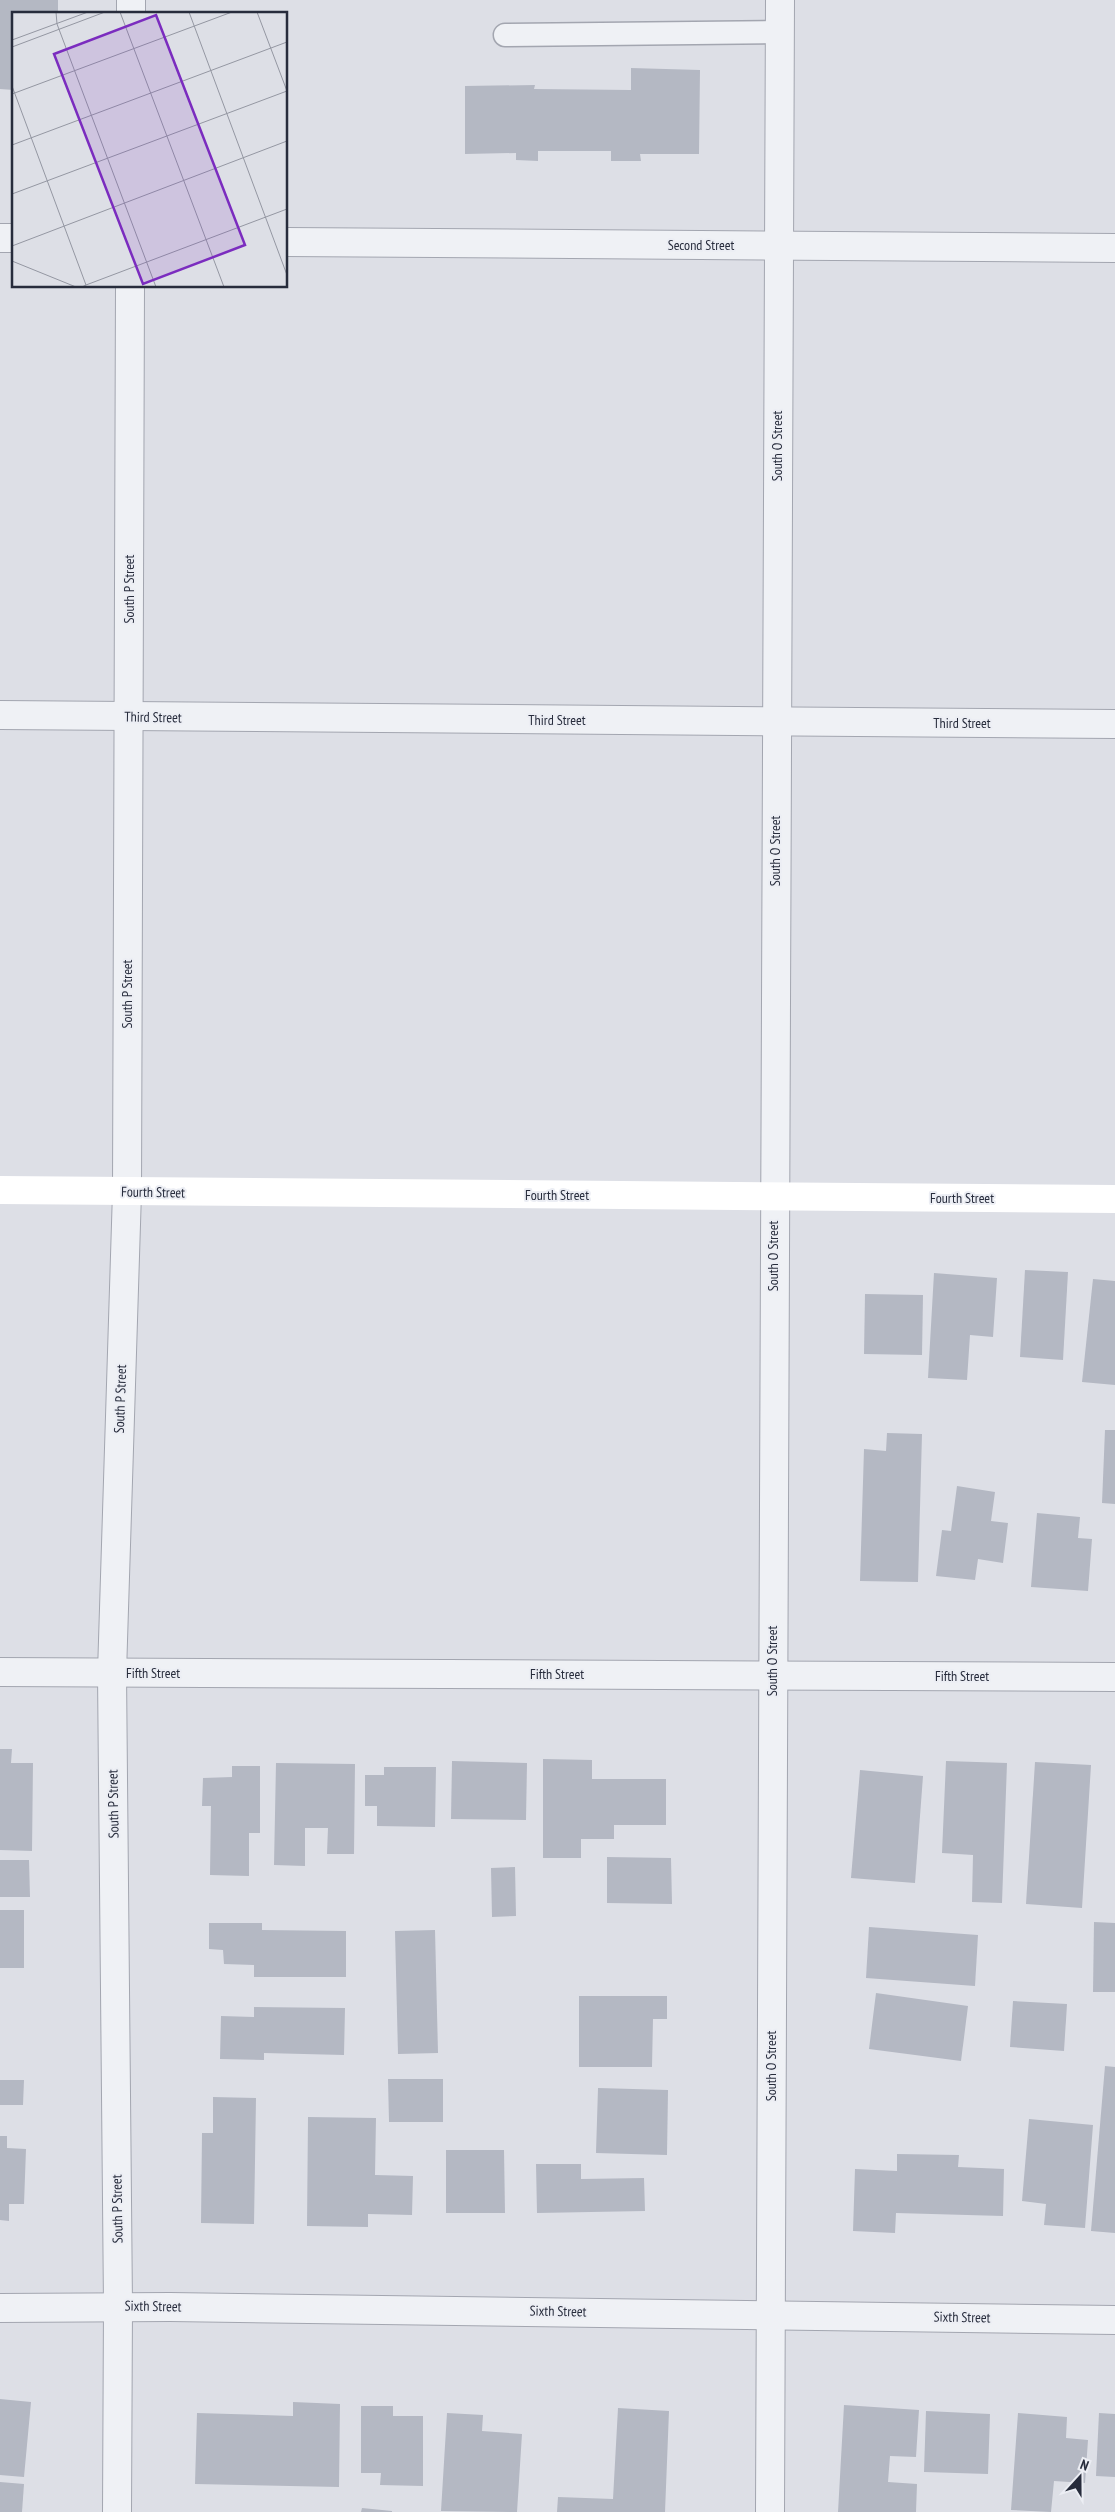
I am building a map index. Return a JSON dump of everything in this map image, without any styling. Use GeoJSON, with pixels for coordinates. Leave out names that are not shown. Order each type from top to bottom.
{"type":"FeatureCollection","features":[{"type":"Feature","properties":{"kind":"main road","name":"Fourth Street"},"geometry":{"type":"LineString","coordinates":[[0,1190],[1115,1199]]}},
{"type":"Feature","properties":{"kind":"street","name":"South O Street"},"geometry":{"type":"LineString","coordinates":[[770,2512],[772,2314],[773,1196],[777,246],[780,0]]}},
{"type":"Feature","properties":{"kind":"street","name":"Second Street"},"geometry":{"type":"LineString","coordinates":[[288,242],[1115,248]]}},
{"type":"Feature","properties":{"kind":"street","name":"South P Street"},"geometry":{"type":"LineString","coordinates":[[117,2512],[118,2306],[112,1673],[126,1192],[130,288]]}},
{"type":"Feature","properties":{"kind":"street","name":"Third Street"},"geometry":{"type":"LineString","coordinates":[[0,715],[1115,724]]}},
{"type":"Feature","properties":{"kind":"street","name":"Fifth Street"},"geometry":{"type":"LineString","coordinates":[[0,1672],[1115,1677]]}},
{"type":"Feature","properties":{"kind":"street","name":"Sixth Street"},"geometry":{"type":"LineString","coordinates":[[0,2308],[118,2306],[1115,2320]]}},
{"type":"Feature","properties":{"kind":"lane"},"geometry":{"type":"LineString","coordinates":[[505,35],[780,32]]}},
{"type":"Feature","properties":{"kind":"building"},"geometry":{"type":"Polygon","coordinates":[[[0,0],[58,0],[58,12],[12,12],[12,90],[0,89],[0,0]]]}},
{"type":"Feature","properties":{"kind":"building"},"geometry":{"type":"Polygon","coordinates":[[[631,68],[700,70],[699,154],[640,154],[641,161],[611,161],[611,151],[538,151],[538,161],[516,160],[516,153],[465,154],[465,86],[535,85],[534,89],[631,90],[631,68]]]}},
{"type":"Feature","properties":{"kind":"building"},"geometry":{"type":"Polygon","coordinates":[[[1025,1270],[1068,1272],[1063,1360],[1020,1357],[1025,1270]]]}},
{"type":"Feature","properties":{"kind":"building"},"geometry":{"type":"Polygon","coordinates":[[[934,1273],[997,1278],[993,1337],[970,1335],[967,1380],[928,1378],[934,1273]]]}},
{"type":"Feature","properties":{"kind":"building"},"geometry":{"type":"Polygon","coordinates":[[[1093,1279],[1115,1281],[1115,1385],[1082,1382],[1093,1279]]]}},
{"type":"Feature","properties":{"kind":"building"},"geometry":{"type":"Polygon","coordinates":[[[865,1294],[923,1295],[922,1355],[864,1354],[865,1294]]]}},
{"type":"Feature","properties":{"kind":"building"},"geometry":{"type":"Polygon","coordinates":[[[1105,1430],[1115,1430],[1115,1504],[1102,1503],[1105,1430]]]}},
{"type":"Feature","properties":{"kind":"building"},"geometry":{"type":"Polygon","coordinates":[[[887,1433],[922,1434],[918,1582],[860,1581],[864,1449],[886,1451],[887,1433]]]}},
{"type":"Feature","properties":{"kind":"building"},"geometry":{"type":"Polygon","coordinates":[[[957,1486],[995,1492],[991,1521],[1008,1523],[1003,1563],[978,1559],[975,1580],[936,1576],[942,1530],[951,1531],[957,1486]]]}},
{"type":"Feature","properties":{"kind":"building"},"geometry":{"type":"Polygon","coordinates":[[[1037,1513],[1080,1517],[1078,1538],[1092,1539],[1088,1591],[1031,1587],[1037,1513]]]}},
{"type":"Feature","properties":{"kind":"building"},"geometry":{"type":"Polygon","coordinates":[[[0,1749],[12,1749],[11,1763],[33,1763],[32,1851],[0,1850],[0,1749]]]}},
{"type":"Feature","properties":{"kind":"building"},"geometry":{"type":"Polygon","coordinates":[[[543,1759],[592,1760],[592,1779],[666,1779],[666,1825],[614,1825],[614,1839],[581,1839],[581,1858],[543,1858],[543,1759]]]}},
{"type":"Feature","properties":{"kind":"building"},"geometry":{"type":"Polygon","coordinates":[[[452,1761],[527,1763],[526,1820],[451,1819],[452,1761]]]}},
{"type":"Feature","properties":{"kind":"building"},"geometry":{"type":"Polygon","coordinates":[[[946,1761],[1007,1763],[1002,1903],[972,1902],[973,1855],[942,1853],[946,1761]]]}},
{"type":"Feature","properties":{"kind":"building"},"geometry":{"type":"Polygon","coordinates":[[[1035,1762],[1091,1765],[1082,1908],[1026,1904],[1035,1762]]]}},
{"type":"Feature","properties":{"kind":"building"},"geometry":{"type":"Polygon","coordinates":[[[276,1763],[355,1764],[354,1854],[327,1854],[328,1828],[305,1828],[305,1866],[274,1865],[276,1763]]]}},
{"type":"Feature","properties":{"kind":"building"},"geometry":{"type":"Polygon","coordinates":[[[232,1766],[260,1766],[260,1833],[249,1833],[249,1876],[210,1875],[211,1806],[202,1806],[203,1778],[232,1777],[232,1766]]]}},
{"type":"Feature","properties":{"kind":"building"},"geometry":{"type":"Polygon","coordinates":[[[384,1767],[436,1767],[435,1827],[377,1826],[377,1806],[365,1806],[365,1775],[384,1775],[384,1767]]]}},
{"type":"Feature","properties":{"kind":"building"},"geometry":{"type":"Polygon","coordinates":[[[860,1770],[923,1776],[915,1883],[851,1878],[860,1770]]]}},
{"type":"Feature","properties":{"kind":"building"},"geometry":{"type":"Polygon","coordinates":[[[607,1857],[671,1858],[672,1904],[607,1903],[607,1857]]]}},
{"type":"Feature","properties":{"kind":"building"},"geometry":{"type":"Polygon","coordinates":[[[0,1860],[29,1860],[30,1897],[0,1897],[0,1860]]]}},
{"type":"Feature","properties":{"kind":"building"},"geometry":{"type":"Polygon","coordinates":[[[515,1867],[516,1916],[492,1917],[491,1868],[515,1867]]]}},
{"type":"Feature","properties":{"kind":"building"},"geometry":{"type":"Polygon","coordinates":[[[0,1910],[24,1910],[24,1968],[0,1968],[0,1910]]]}},
{"type":"Feature","properties":{"kind":"building"},"geometry":{"type":"Polygon","coordinates":[[[1094,1922],[1115,1923],[1115,1992],[1093,1992],[1094,1922]]]}},
{"type":"Feature","properties":{"kind":"building"},"geometry":{"type":"Polygon","coordinates":[[[209,1923],[262,1923],[262,1930],[346,1931],[346,1977],[254,1977],[254,1965],[224,1964],[223,1950],[209,1949],[209,1923]]]}},
{"type":"Feature","properties":{"kind":"building"},"geometry":{"type":"Polygon","coordinates":[[[869,1927],[978,1935],[975,1986],[866,1978],[869,1927]]]}},
{"type":"Feature","properties":{"kind":"building"},"geometry":{"type":"Polygon","coordinates":[[[435,1930],[438,2053],[398,2054],[395,1931],[435,1930]]]}},
{"type":"Feature","properties":{"kind":"building"},"geometry":{"type":"Polygon","coordinates":[[[876,1993],[968,2006],[961,2061],[869,2049],[876,1993]]]}},
{"type":"Feature","properties":{"kind":"building"},"geometry":{"type":"Polygon","coordinates":[[[579,1996],[667,1996],[667,2019],[653,2019],[652,2067],[579,2067],[579,1996]]]}},
{"type":"Feature","properties":{"kind":"building"},"geometry":{"type":"Polygon","coordinates":[[[1013,2001],[1067,2004],[1064,2051],[1010,2047],[1013,2001]]]}},
{"type":"Feature","properties":{"kind":"building"},"geometry":{"type":"Polygon","coordinates":[[[254,2007],[345,2008],[344,2055],[264,2053],[264,2060],[220,2059],[221,2016],[254,2017],[254,2007]]]}},
{"type":"Feature","properties":{"kind":"building"},"geometry":{"type":"Polygon","coordinates":[[[1105,2066],[1115,2067],[1115,2233],[1091,2231],[1105,2066]]]}},
{"type":"Feature","properties":{"kind":"building"},"geometry":{"type":"Polygon","coordinates":[[[388,2079],[443,2079],[443,2122],[389,2122],[388,2079]]]}},
{"type":"Feature","properties":{"kind":"building"},"geometry":{"type":"Polygon","coordinates":[[[0,2080],[24,2080],[23,2105],[0,2105],[0,2080]]]}},
{"type":"Feature","properties":{"kind":"building"},"geometry":{"type":"Polygon","coordinates":[[[598,2088],[668,2090],[667,2155],[596,2153],[598,2088]]]}},
{"type":"Feature","properties":{"kind":"building"},"geometry":{"type":"Polygon","coordinates":[[[213,2097],[256,2098],[254,2224],[201,2223],[202,2133],[213,2133],[213,2097]]]}},
{"type":"Feature","properties":{"kind":"building"},"geometry":{"type":"Polygon","coordinates":[[[308,2117],[376,2118],[375,2175],[413,2176],[412,2215],[368,2214],[368,2227],[307,2226],[308,2117]]]}},
{"type":"Feature","properties":{"kind":"building"},"geometry":{"type":"Polygon","coordinates":[[[1029,2119],[1093,2125],[1085,2228],[1044,2225],[1046,2204],[1022,2201],[1029,2119]]]}},
{"type":"Feature","properties":{"kind":"building"},"geometry":{"type":"Polygon","coordinates":[[[0,2136],[7,2136],[7,2148],[26,2149],[24,2204],[9,2204],[9,2221],[0,2220],[0,2136]]]}},
{"type":"Feature","properties":{"kind":"building"},"geometry":{"type":"Polygon","coordinates":[[[446,2150],[504,2150],[505,2213],[446,2213],[446,2150]]]}},
{"type":"Feature","properties":{"kind":"building"},"geometry":{"type":"Polygon","coordinates":[[[897,2154],[959,2155],[958,2167],[1004,2169],[1003,2216],[896,2213],[895,2233],[853,2231],[855,2169],[897,2171],[897,2154]]]}},
{"type":"Feature","properties":{"kind":"building"},"geometry":{"type":"Polygon","coordinates":[[[536,2164],[581,2164],[581,2179],[644,2178],[645,2211],[537,2213],[536,2164]]]}},
{"type":"Feature","properties":{"kind":"building"},"geometry":{"type":"Polygon","coordinates":[[[0,2399],[31,2402],[24,2477],[0,2475],[0,2399]]]}},
{"type":"Feature","properties":{"kind":"building"},"geometry":{"type":"Polygon","coordinates":[[[293,2402],[340,2404],[339,2487],[195,2484],[197,2413],[293,2416],[293,2402]]]}},
{"type":"Feature","properties":{"kind":"building"},"geometry":{"type":"Polygon","coordinates":[[[844,2405],[919,2410],[916,2457],[890,2456],[888,2482],[917,2484],[916,2512],[838,2512],[844,2405]]]}},
{"type":"Feature","properties":{"kind":"building"},"geometry":{"type":"Polygon","coordinates":[[[361,2406],[393,2406],[393,2416],[423,2416],[423,2486],[380,2485],[381,2473],[361,2473],[361,2406]]]}},
{"type":"Feature","properties":{"kind":"building"},"geometry":{"type":"Polygon","coordinates":[[[618,2408],[669,2411],[665,2512],[557,2512],[558,2497],[613,2499],[618,2408]]]}},
{"type":"Feature","properties":{"kind":"building"},"geometry":{"type":"Polygon","coordinates":[[[926,2411],[990,2414],[988,2474],[924,2472],[926,2411]]]}},
{"type":"Feature","properties":{"kind":"building"},"geometry":{"type":"Polygon","coordinates":[[[447,2413],[483,2415],[482,2431],[522,2434],[517,2512],[441,2511],[447,2413]]]}},
{"type":"Feature","properties":{"kind":"building"},"geometry":{"type":"Polygon","coordinates":[[[1018,2413],[1067,2417],[1066,2438],[1088,2440],[1085,2483],[1054,2481],[1051,2512],[1011,2510],[1018,2413]]]}},
{"type":"Feature","properties":{"kind":"building"},"geometry":{"type":"Polygon","coordinates":[[[1099,2413],[1115,2414],[1115,2477],[1096,2476],[1099,2413]]]}},
{"type":"Feature","properties":{"kind":"building"},"geometry":{"type":"Polygon","coordinates":[[[0,2482],[24,2484],[22,2512],[0,2512],[0,2482]]]}},
{"type":"Feature","properties":{"kind":"building"},"geometry":{"type":"Polygon","coordinates":[[[362,2508],[392,2511],[392,2512],[361,2512],[362,2508]]]}}]}
